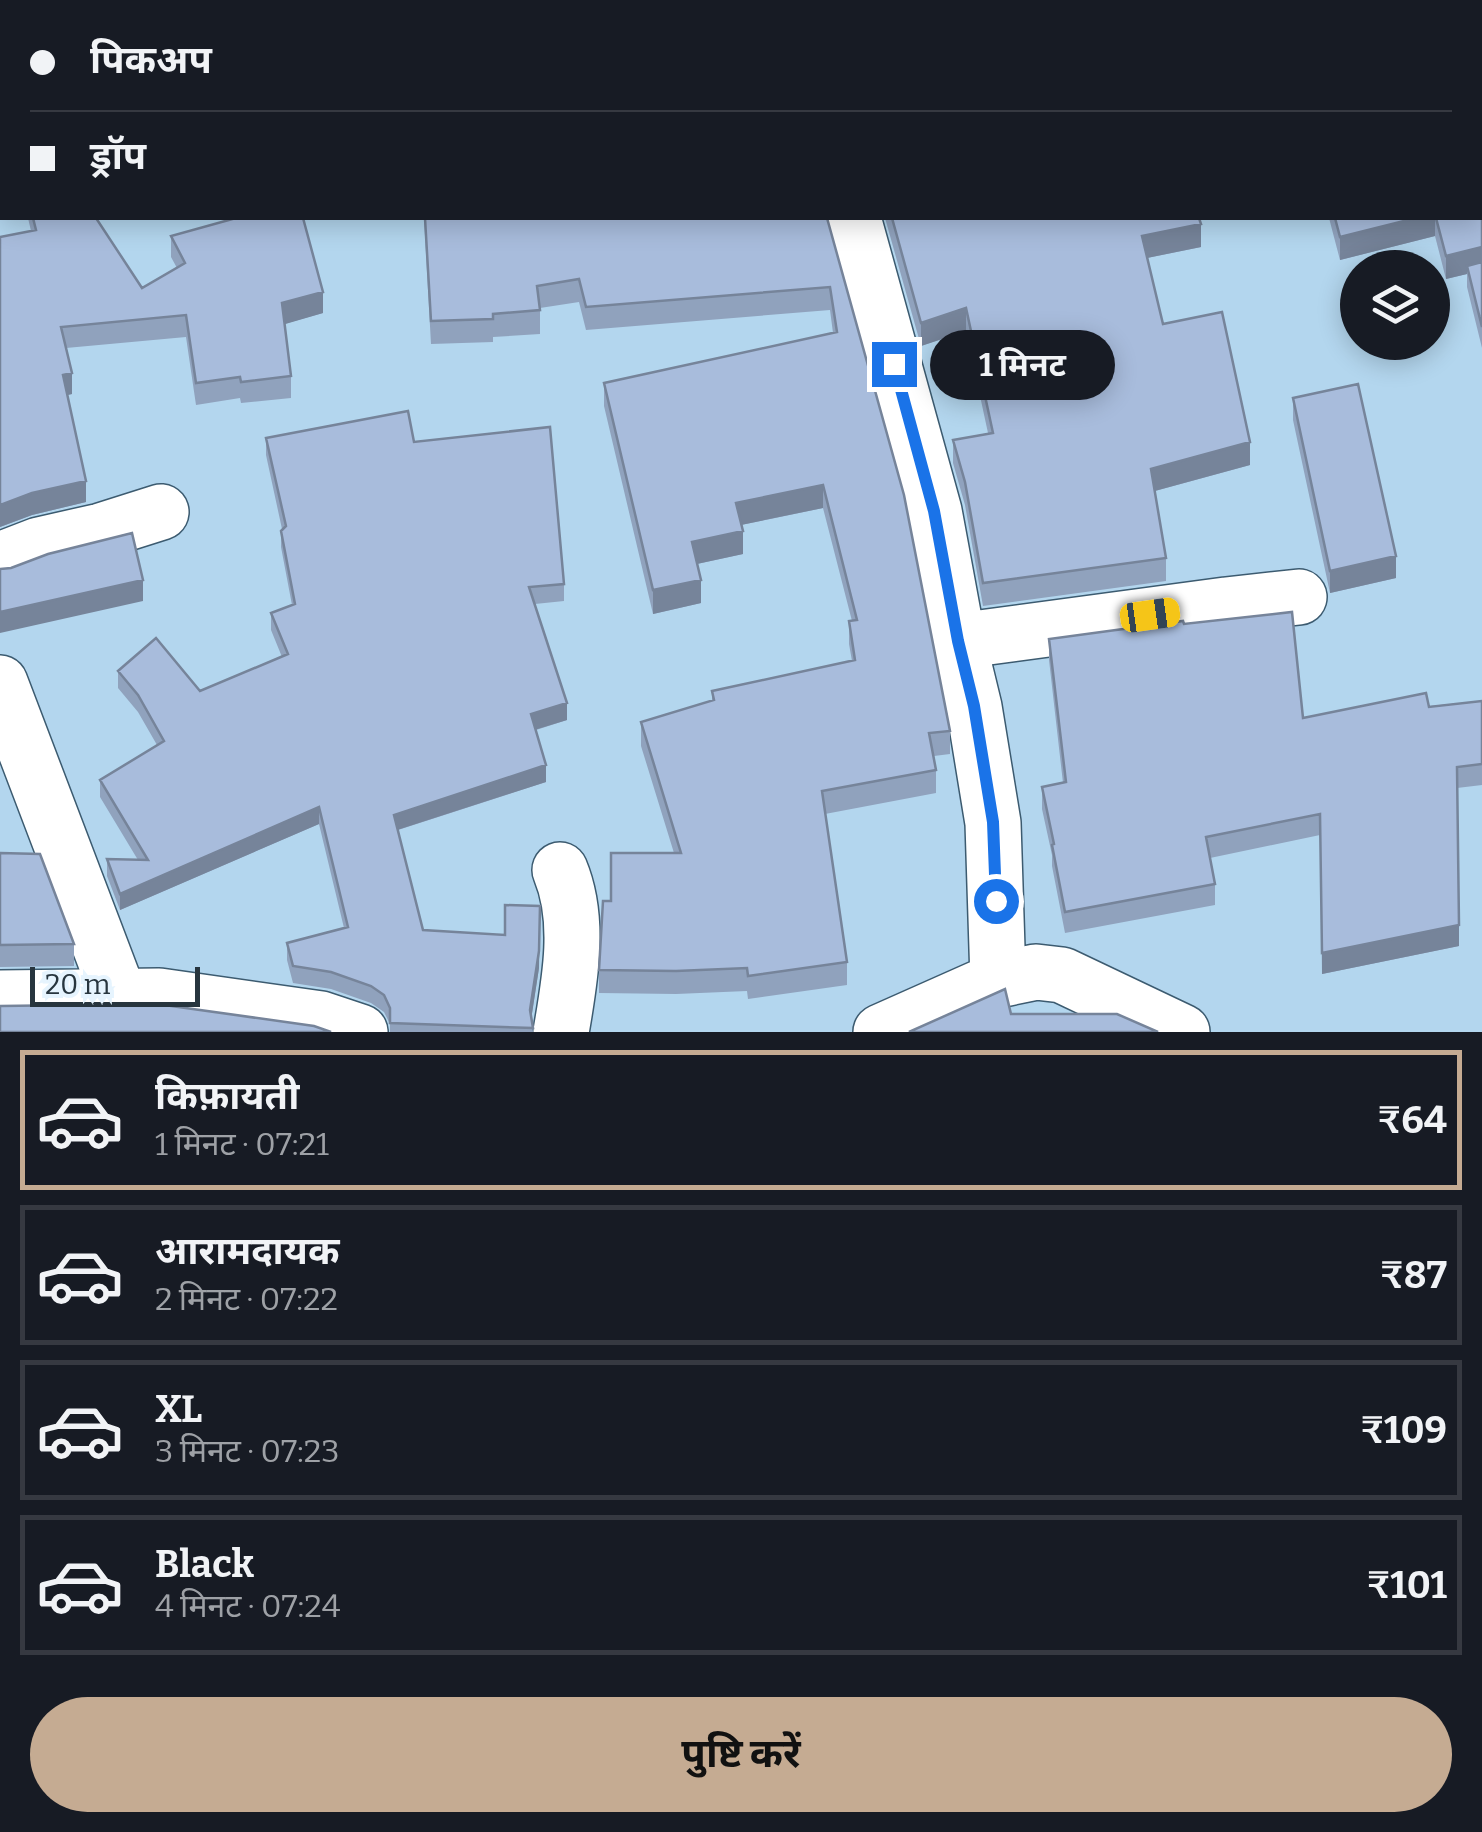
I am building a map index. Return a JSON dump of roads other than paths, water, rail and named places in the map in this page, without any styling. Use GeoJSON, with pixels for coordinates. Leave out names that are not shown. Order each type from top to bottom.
{"type":"FeatureCollection","features":[{"type":"Feature","properties":{"kind":"street"},"geometry":{"type":"LineString","coordinates":[[854,220],[934,511],[974,706],[993,822],[998,980]]}},
{"type":"Feature","properties":{"kind":"street"},"geometry":{"type":"LineString","coordinates":[[0,560],[39,545],[161,512]]}},
{"type":"Feature","properties":{"kind":"street"},"geometry":{"type":"LineString","coordinates":[[958,641],[1299,597]]}},
{"type":"Feature","properties":{"kind":"street"},"geometry":{"type":"LineString","coordinates":[[0,683],[119,996]]}},
{"type":"Feature","properties":{"kind":"street"},"geometry":{"type":"LineString","coordinates":[[560,870],[572,934],[561,1032]]}},
{"type":"Feature","properties":{"kind":"street"},"geometry":{"type":"LineString","coordinates":[[881,1032],[998,980],[1036,972],[1062,975],[1182,1032]]}},
{"type":"Feature","properties":{"kind":"street"},"geometry":{"type":"LineString","coordinates":[[0,998],[159,996],[321,1019],[360,1032]]}}]}
